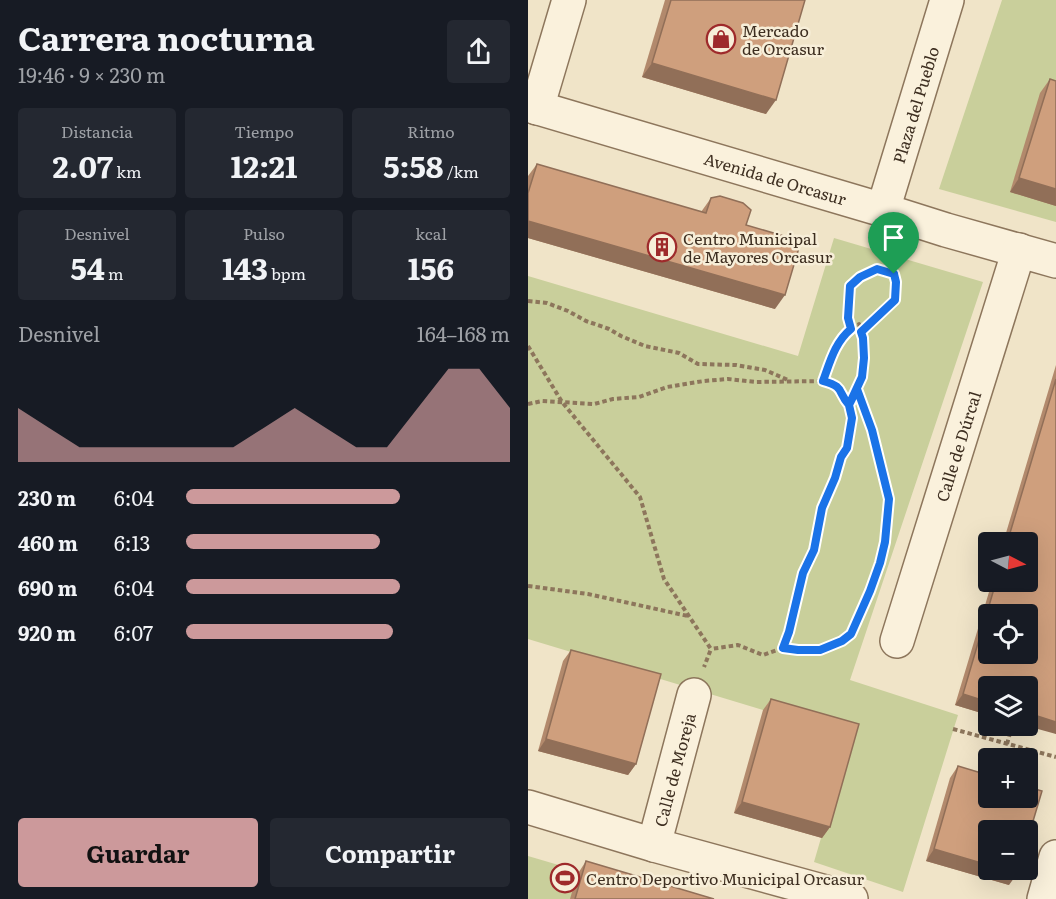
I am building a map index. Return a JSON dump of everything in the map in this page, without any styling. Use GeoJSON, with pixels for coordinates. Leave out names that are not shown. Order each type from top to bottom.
{"type":"FeatureCollection","features":[{"type":"Feature","properties":{"kind":"street"},"geometry":{"type":"LineString","coordinates":[[532,107],[569,0]]}},
{"type":"Feature","properties":{"kind":"street","name":"Plaza del Pueblo"},"geometry":{"type":"LineString","coordinates":[[883,210],[947,0]]}},
{"type":"Feature","properties":{"kind":"street","name":"Avenida de Orcasur"},"geometry":{"type":"LineString","coordinates":[[532,107],[1056,261]]}},
{"type":"Feature","properties":{"kind":"street","name":"Calle de Dúrcal"},"geometry":{"type":"LineString","coordinates":[[897,642],[1019,250]]}},
{"type":"Feature","properties":{"kind":"street","name":"Calle de Moreja"},"geometry":{"type":"LineString","coordinates":[[654,845],[694,695]]}},
{"type":"Feature","properties":{"kind":"street","name":"Calle de Moreja"},"geometry":{"type":"LineString","coordinates":[[528,807],[654,845],[852,899]]}},
{"type":"Feature","properties":{"kind":"street"},"geometry":{"type":"LineString","coordinates":[[1044,899],[1056,857]]}},
{"type":"Feature","properties":{"kind":"path"},"geometry":{"type":"LineString","coordinates":[[851,329],[848,318],[850,286],[860,277],[877,269],[894,274],[895,300],[861,332]]}},
{"type":"Feature","properties":{"kind":"path"},"geometry":{"type":"LineString","coordinates":[[528,301],[547,303],[645,346],[679,353],[698,364],[735,365],[765,370],[788,380]]}},
{"type":"Feature","properties":{"kind":"path"},"geometry":{"type":"LineString","coordinates":[[823,381],[835,349],[845,334],[859,324],[863,338],[862,377],[849,405]]}},
{"type":"Feature","properties":{"kind":"path"},"geometry":{"type":"LineString","coordinates":[[528,346],[562,402],[639,497],[664,579],[711,649]]}},
{"type":"Feature","properties":{"kind":"path"},"geometry":{"type":"LineString","coordinates":[[528,404],[542,401],[594,404],[613,399],[639,397],[667,387],[729,379],[756,382],[823,381],[840,388],[849,405],[852,418],[847,448],[841,457],[822,508],[814,550],[803,573],[783,648]]}},
{"type":"Feature","properties":{"kind":"path"},"geometry":{"type":"LineString","coordinates":[[711,649],[738,645],[763,655],[783,648],[820,650],[842,641],[851,634],[880,563],[885,542],[889,499],[869,423],[857,389]]}},
{"type":"Feature","properties":{"kind":"path"},"geometry":{"type":"LineString","coordinates":[[528,586],[588,594],[688,616]]}},
{"type":"Feature","properties":{"kind":"path"},"geometry":{"type":"LineString","coordinates":[[694,695],[711,649]]}},
{"type":"Feature","properties":{"kind":"path"},"geometry":{"type":"LineString","coordinates":[[953,729],[1056,757]]}},
{"type":"Feature","properties":{"kind":"path"},"geometry":{"type":"LineString","coordinates":[[1007,744],[1009,736]]}},
{"type":"Feature","properties":{"kind":"green space"},"geometry":{"type":"Polygon","coordinates":[[[1002,0],[1056,0],[1056,222],[939,189],[1002,0]]]}},
{"type":"Feature","properties":{"kind":"green space"},"geometry":{"type":"Polygon","coordinates":[[[834,238],[983,282],[850,680],[958,715],[903,892],[814,862],[851,735],[528,639],[528,276],[798,356],[834,238]]]}},
{"type":"Feature","properties":{"kind":"green space","name":"Centro Deportivo Municipal Orcasur"},"geometry":{"type":"Polygon","coordinates":[[[528,856],[674,899],[528,899],[528,856]]]}},
{"type":"Feature","properties":{"kind":"building","name":"Mercado de Orcasur"},"geometry":{"type":"Polygon","coordinates":[[[671,0],[805,0],[776,100],[652,63],[671,0]]]}},
{"type":"Feature","properties":{"kind":"building"},"geometry":{"type":"Polygon","coordinates":[[[1050,79],[1056,81],[1056,189],[1019,178],[1050,79]]]}},
{"type":"Feature","properties":{"kind":"building","name":"Centro Municipal de Mayores Orcasur"},"geometry":{"type":"Polygon","coordinates":[[[537,164],[706,213],[711,198],[720,196],[743,203],[751,210],[746,225],[801,241],[785,295],[528,221],[528,193],[537,164]]]}},
{"type":"Feature","properties":{"kind":"building"},"geometry":{"type":"Polygon","coordinates":[[[1056,379],[1056,722],[1038,716],[1038,676],[978,676],[978,699],[963,694],[978,643],[978,664],[1038,664],[1038,604],[990,604],[993,592],[1038,592],[1038,532],[1010,532],[1056,379]]]}},
{"type":"Feature","properties":{"kind":"building"},"geometry":{"type":"Polygon","coordinates":[[[571,650],[661,674],[636,764],[546,739],[571,650]]]}},
{"type":"Feature","properties":{"kind":"building"},"geometry":{"type":"Polygon","coordinates":[[[771,699],[859,724],[830,827],[742,802],[771,699]]]}},
{"type":"Feature","properties":{"kind":"building"},"geometry":{"type":"Polygon","coordinates":[[[958,766],[978,772],[978,808],[1037,808],[1033,820],[978,820],[978,862],[934,849],[958,766]]]}},
{"type":"Feature","properties":{"kind":"building"},"geometry":{"type":"Polygon","coordinates":[[[1038,790],[1042,791],[1038,804],[1038,790]]]}},
{"type":"Feature","properties":{"kind":"building"},"geometry":{"type":"Polygon","coordinates":[[[586,861],[714,899],[575,899],[586,861]]]}},
{"type":"Feature","properties":{"kind":"place","name":"Mercado de Orcasur"},"geometry":{"type":"Point","coordinates":[721,39]}},
{"type":"Feature","properties":{"kind":"place","name":"Centro Municipal de Mayores Orcasur"},"geometry":{"type":"Point","coordinates":[662,247]}},
{"type":"Feature","properties":{"kind":"place","name":"Centro Deportivo Municipal Orcasur"},"geometry":{"type":"Point","coordinates":[565,878]}},
{"type":"Feature","properties":{"kind":"route"},"geometry":{"type":"LineString","coordinates":[[894,274],[877,269],[860,277],[850,286],[848,318],[851,329],[835,349],[823,381],[840,388],[849,405],[857,389],[867,415],[889,499],[885,542],[880,563],[851,634],[842,641],[820,650],[783,648],[803,573],[814,550],[822,508],[841,457],[847,448],[852,418],[849,405],[862,377],[864,358],[861,332],[895,300],[894,274]]}}]}
